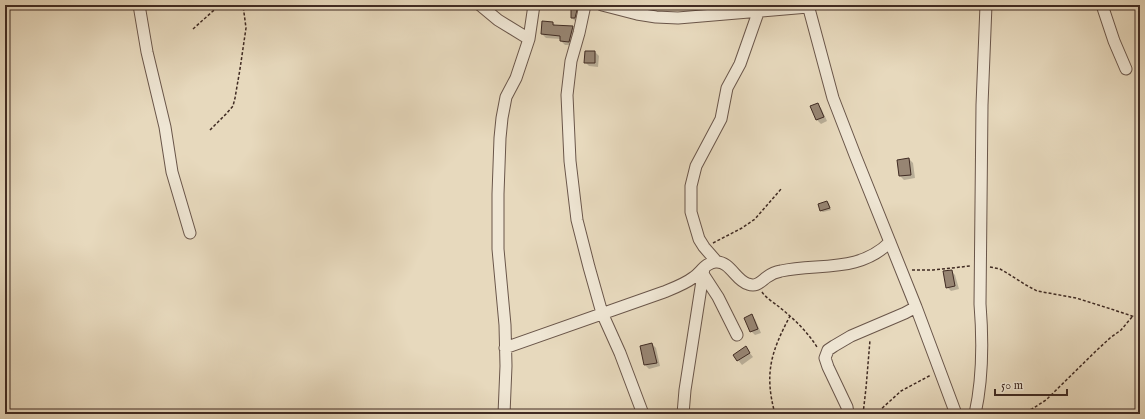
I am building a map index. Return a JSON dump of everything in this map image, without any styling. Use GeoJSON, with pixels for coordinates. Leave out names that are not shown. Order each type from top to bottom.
{"type":"FeatureCollection","features":[{"type":"Feature","properties":{"kind":"street"},"geometry":{"type":"LineString","coordinates":[[140,5],[147,52],[165,127],[172,172],[190,233]]}},
{"type":"Feature","properties":{"kind":"street"},"geometry":{"type":"LineString","coordinates":[[480,5],[498,20],[529,39]]}},
{"type":"Feature","properties":{"kind":"street"},"geometry":{"type":"LineString","coordinates":[[504,414],[506,366],[505,325],[498,248],[500,138],[506,97],[516,78],[529,39],[534,5]]}},
{"type":"Feature","properties":{"kind":"street"},"geometry":{"type":"LineString","coordinates":[[585,5],[580,33],[571,61],[567,95],[570,161],[577,220],[602,313],[620,353],[643,414]]}},
{"type":"Feature","properties":{"kind":"street"},"geometry":{"type":"LineString","coordinates":[[602,5],[637,14],[678,18],[808,6],[833,98],[916,306],[956,414]]}},
{"type":"Feature","properties":{"kind":"street"},"geometry":{"type":"LineString","coordinates":[[975,413],[981,382],[982,361],[980,304],[982,105],[986,5]]}},
{"type":"Feature","properties":{"kind":"street"},"geometry":{"type":"LineString","coordinates":[[1102,5],[1114,41],[1126,69]]}},
{"type":"Feature","properties":{"kind":"street"},"geometry":{"type":"LineString","coordinates":[[759,10],[740,64],[727,88],[721,119],[696,166],[691,186],[691,212],[699,239],[717,262],[732,270],[746,284],[755,285],[774,273],[798,269],[844,265],[860,260],[874,255],[890,242]]}},
{"type":"Feature","properties":{"kind":"street"},"geometry":{"type":"LineString","coordinates":[[505,348],[664,292],[685,283],[704,271],[709,264],[717,262]]}},
{"type":"Feature","properties":{"kind":"street"},"geometry":{"type":"LineString","coordinates":[[704,271],[736,335]]}},
{"type":"Feature","properties":{"kind":"street"},"geometry":{"type":"LineString","coordinates":[[683,414],[685,390],[704,271]]}},
{"type":"Feature","properties":{"kind":"street"},"geometry":{"type":"LineString","coordinates":[[848,414],[847,407],[825,358],[828,350],[851,336],[916,306]]}},
{"type":"Feature","properties":{"kind":"path"},"geometry":{"type":"LineString","coordinates":[[193,29],[213,11],[223,5]]}},
{"type":"Feature","properties":{"kind":"path"},"geometry":{"type":"LineString","coordinates":[[210,130],[233,106],[246,28],[243,5]]}},
{"type":"Feature","properties":{"kind":"path"},"geometry":{"type":"LineString","coordinates":[[704,247],[730,235],[755,219],[781,189]]}},
{"type":"Feature","properties":{"kind":"path"},"geometry":{"type":"LineString","coordinates":[[901,270],[933,270],[981,264],[1008,272],[1037,291],[1076,298],[1132,316],[1140,317]]}},
{"type":"Feature","properties":{"kind":"path"},"geometry":{"type":"LineString","coordinates":[[760,283],[760,289],[765,297],[790,316],[805,330],[825,358]]}},
{"type":"Feature","properties":{"kind":"path"},"geometry":{"type":"LineString","coordinates":[[776,414],[769,380],[771,359],[790,316]]}},
{"type":"Feature","properties":{"kind":"path"},"geometry":{"type":"LineString","coordinates":[[1011,414],[1032,409],[1046,400],[1097,350],[1121,330],[1132,316]]}},
{"type":"Feature","properties":{"kind":"path"},"geometry":{"type":"LineString","coordinates":[[863,414],[871,328]]}},
{"type":"Feature","properties":{"kind":"path"},"geometry":{"type":"LineString","coordinates":[[874,414],[901,391],[940,371]]}},
{"type":"Feature","properties":{"kind":"path"},"geometry":{"type":"LineString","coordinates":[[975,413],[998,414]]}},
{"type":"Feature","properties":{"kind":"building"},"geometry":{"type":"Polygon","coordinates":[[[571,5],[578,6],[575,18],[571,18],[571,5]]]}},
{"type":"Feature","properties":{"kind":"building"},"geometry":{"type":"Polygon","coordinates":[[[542,21],[553,22],[553,25],[573,26],[569,42],[560,41],[560,36],[541,34],[542,21]]]}},
{"type":"Feature","properties":{"kind":"building"},"geometry":{"type":"Polygon","coordinates":[[[585,51],[595,51],[595,63],[584,63],[585,51]]]}},
{"type":"Feature","properties":{"kind":"building"},"geometry":{"type":"Polygon","coordinates":[[[818,103],[824,117],[816,120],[810,106],[818,103]]]}},
{"type":"Feature","properties":{"kind":"building"},"geometry":{"type":"Polygon","coordinates":[[[909,158],[911,175],[899,176],[897,160],[909,158]]]}},
{"type":"Feature","properties":{"kind":"building"},"geometry":{"type":"Polygon","coordinates":[[[827,201],[830,208],[820,211],[818,204],[827,201]]]}},
{"type":"Feature","properties":{"kind":"building"},"geometry":{"type":"Polygon","coordinates":[[[952,270],[955,286],[946,288],[943,271],[952,270]]]}},
{"type":"Feature","properties":{"kind":"building"},"geometry":{"type":"Polygon","coordinates":[[[752,314],[758,329],[750,332],[744,318],[752,314]]]}},
{"type":"Feature","properties":{"kind":"building"},"geometry":{"type":"Polygon","coordinates":[[[652,343],[657,363],[644,365],[640,346],[652,343]]]}},
{"type":"Feature","properties":{"kind":"building"},"geometry":{"type":"Polygon","coordinates":[[[746,346],[750,353],[737,361],[733,355],[746,346]]]}}]}
